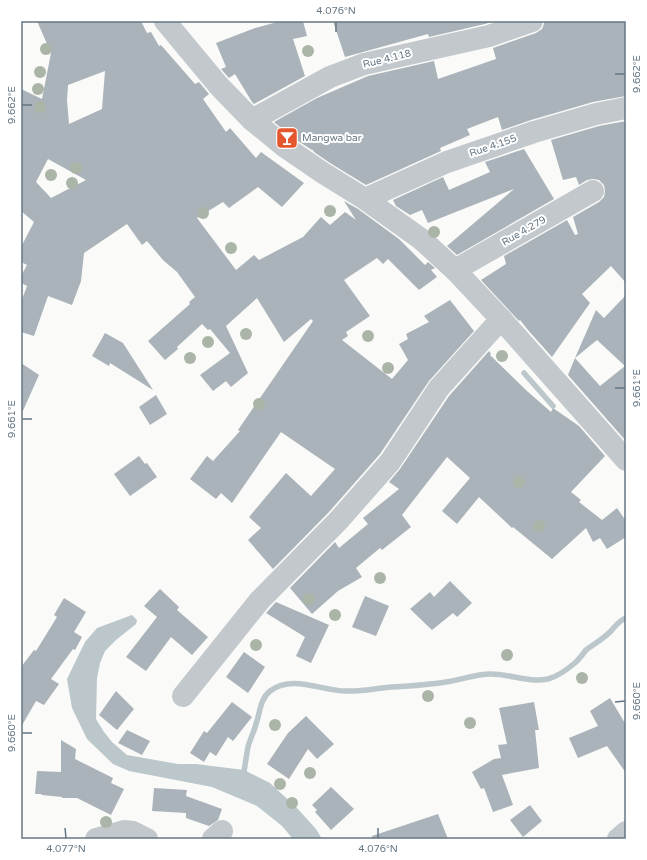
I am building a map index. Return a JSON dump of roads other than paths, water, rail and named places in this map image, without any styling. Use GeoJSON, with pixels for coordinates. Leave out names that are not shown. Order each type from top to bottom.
{"type":"FeatureCollection","features":[{"type":"Feature","properties":{"kind":"street"},"geometry":{"type":"LineString","coordinates":[[165,21],[219,86],[252,120],[285,147],[365,199],[422,239],[455,270],[626,460]]}},
{"type":"Feature","properties":{"kind":"street","name":"Rue 4.118"},"geometry":{"type":"LineString","coordinates":[[252,120],[330,77],[364,64],[489,36],[532,21]]}},
{"type":"Feature","properties":{"kind":"street","name":"Rue 4.155"},"geometry":{"type":"LineString","coordinates":[[365,199],[447,162],[534,132],[596,114],[626,108]]}},
{"type":"Feature","properties":{"kind":"street","name":"Rue 4.279"},"geometry":{"type":"LineString","coordinates":[[455,270],[593,191]]}},
{"type":"Feature","properties":{"kind":"street"},"geometry":{"type":"LineString","coordinates":[[183,696],[260,600],[338,521],[390,462],[439,388],[501,320]]}},
{"type":"Feature","properties":{"kind":"street"},"geometry":{"type":"LineString","coordinates":[[96,839],[124,831],[133,832],[147,839]]}},
{"type":"Feature","properties":{"kind":"street"},"geometry":{"type":"LineString","coordinates":[[618,839],[626,832]]}},
{"type":"Feature","properties":{"kind":"waterway"},"geometry":{"type":"LineString","coordinates":[[524,373],[553,406]]}},
{"type":"Feature","properties":{"kind":"waterway"},"geometry":{"type":"LineString","coordinates":[[243,777],[248,747],[262,702],[270,691],[279,686],[297,684],[352,691],[432,684],[485,674],[498,674],[534,680],[548,679],[560,674],[570,667],[586,650],[610,632],[619,622],[626,618]]}},
{"type":"Feature","properties":{"kind":"place","name":"Mangwa bar"},"geometry":{"type":"Point","coordinates":[287,138]}}]}
